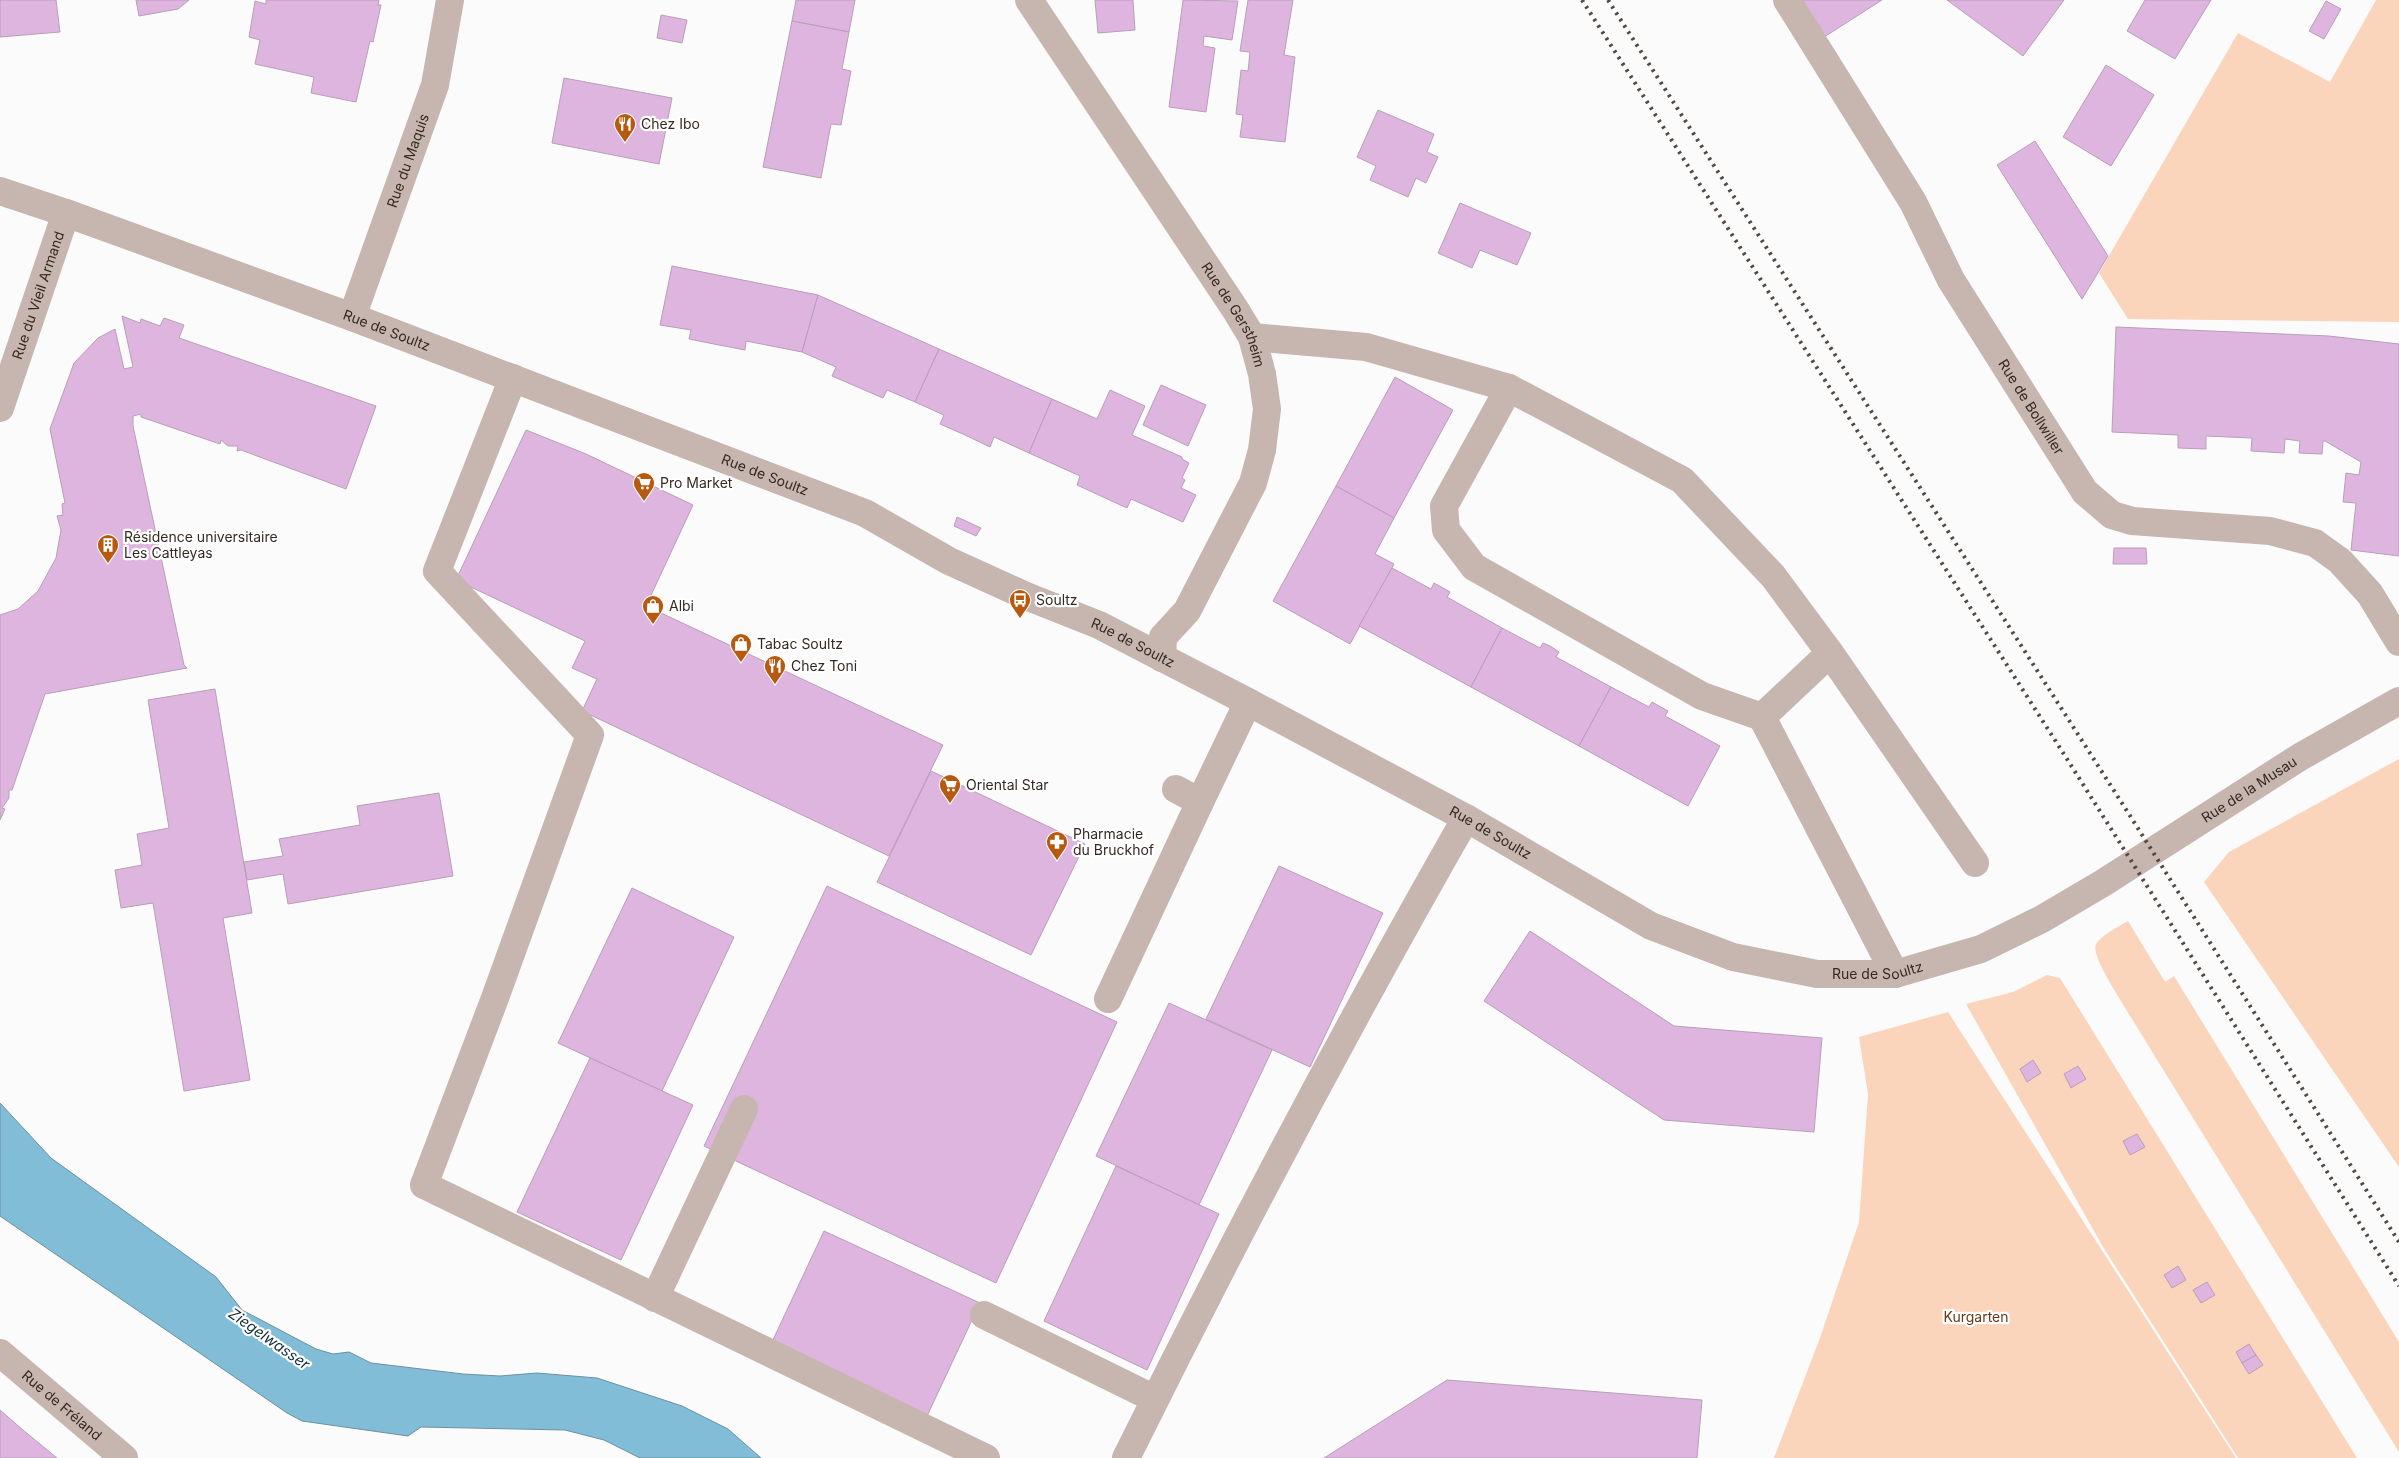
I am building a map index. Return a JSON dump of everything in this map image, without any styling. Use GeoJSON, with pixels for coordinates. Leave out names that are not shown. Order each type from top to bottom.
{"type":"FeatureCollection","features":[{"type":"Feature","properties":{"kind":"street","name":"Rue du Maquis"},"geometry":{"type":"LineString","coordinates":[[352,317],[435,85],[450,0]]}},
{"type":"Feature","properties":{"kind":"street","name":"Rue de Gerstheim"},"geometry":{"type":"LineString","coordinates":[[1028,0],[1252,337],[1262,374],[1267,409],[1262,450],[1253,483],[1187,612],[1163,637],[1162,658]]}},
{"type":"Feature","properties":{"kind":"street","name":"Rue de Bollwiller"},"geometry":{"type":"LineString","coordinates":[[1787,0],[1913,202],[1951,280],[2085,492],[2112,514],[2132,521],[2270,531],[2315,543],[2340,561],[2370,594],[2399,642]]}},
{"type":"Feature","properties":{"kind":"street","name":"Rue de Soultz"},"geometry":{"type":"LineString","coordinates":[[0,191],[66,213],[352,317],[865,513],[949,561],[1026,596],[1099,625],[1248,702],[1466,818],[1651,926],[1733,956],[1817,974],[1894,974],[1981,949],[2042,919],[2103,883]]}},
{"type":"Feature","properties":{"kind":"street","name":"Rue du Vieil Armand"},"geometry":{"type":"LineString","coordinates":[[0,408],[66,213]]}},
{"type":"Feature","properties":{"kind":"street"},"geometry":{"type":"LineString","coordinates":[[1252,337],[1366,347],[1509,388],[1682,480],[1773,576],[1830,653],[1975,863]]}},
{"type":"Feature","properties":{"kind":"street"},"geometry":{"type":"LineString","coordinates":[[513,378],[437,571],[590,735],[495,998],[424,1185],[986,1458]]}},
{"type":"Feature","properties":{"kind":"street"},"geometry":{"type":"LineString","coordinates":[[1509,388],[1444,506],[1446,530],[1451,538],[1474,567],[1702,696],[1762,717],[1894,974]]}},
{"type":"Feature","properties":{"kind":"street"},"geometry":{"type":"LineString","coordinates":[[1762,717],[1830,653]]}},
{"type":"Feature","properties":{"kind":"street","name":"Rue de la Musau"},"geometry":{"type":"LineString","coordinates":[[2103,883],[2300,757],[2399,701]]}},
{"type":"Feature","properties":{"kind":"street"},"geometry":{"type":"LineString","coordinates":[[1108,999],[1248,702]]}},
{"type":"Feature","properties":{"kind":"street"},"geometry":{"type":"LineString","coordinates":[[1176,790],[1200,802]]}},
{"type":"Feature","properties":{"kind":"street"},"geometry":{"type":"LineString","coordinates":[[1126,1458],[1155,1399],[1397,938],[1466,818]]}},
{"type":"Feature","properties":{"kind":"street"},"geometry":{"type":"LineString","coordinates":[[655,1298],[744,1109]]}},
{"type":"Feature","properties":{"kind":"street"},"geometry":{"type":"LineString","coordinates":[[984,1315],[1155,1399]]}},
{"type":"Feature","properties":{"kind":"street","name":"Rue de Fréland"},"geometry":{"type":"LineString","coordinates":[[0,1353],[124,1458]]}},
{"type":"Feature","properties":{"kind":"green space"},"geometry":{"type":"Polygon","coordinates":[[[2376,0],[2399,0],[2399,322],[2128,319],[2099,273],[2238,33],[2330,82],[2376,0]]]}},
{"type":"Feature","properties":{"kind":"green space"},"geometry":{"type":"Polygon","coordinates":[[[2399,759],[2399,1167],[2204,882],[2229,852],[2399,759]]]}},
{"type":"Feature","properties":{"kind":"green space"},"geometry":{"type":"Polygon","coordinates":[[[2128,921],[2165,982],[2174,976],[2399,1342],[2399,1452],[2104,971],[2095,949],[2096,944],[2107,934],[2128,921]]]}},
{"type":"Feature","properties":{"kind":"green space"},"geometry":{"type":"Polygon","coordinates":[[[2047,975],[2060,978],[2357,1458],[2238,1458],[2103,1247],[1966,1004],[2013,992],[2047,975]]]}},
{"type":"Feature","properties":{"kind":"green space","name":"Kurgarten"},"geometry":{"type":"Polygon","coordinates":[[[1948,1012],[2236,1458],[1774,1458],[1820,1338],[1859,1222],[1868,1094],[1859,1037],[1948,1012]]]}},
{"type":"Feature","properties":{"kind":"water","name":"Ziegelwasser"},"geometry":{"type":"Polygon","coordinates":[[[0,1103],[51,1158],[216,1277],[242,1310],[316,1349],[333,1354],[349,1352],[371,1363],[463,1374],[500,1376],[537,1373],[597,1378],[682,1406],[728,1429],[761,1458],[640,1458],[604,1440],[565,1430],[421,1427],[408,1436],[302,1421],[287,1413],[0,1216],[0,1103]]]}},
{"type":"Feature","properties":{"kind":"building"},"geometry":{"type":"Polygon","coordinates":[[[0,0],[56,0],[60,32],[0,37],[0,0]]]}},
{"type":"Feature","properties":{"kind":"building"},"geometry":{"type":"Polygon","coordinates":[[[136,0],[189,0],[178,9],[139,16],[136,0]]]}},
{"type":"Feature","properties":{"kind":"building"},"geometry":{"type":"Polygon","coordinates":[[[266,0],[379,0],[378,5],[381,5],[373,42],[370,41],[356,102],[311,93],[314,77],[255,64],[260,40],[249,37],[255,1],[266,4],[266,0]]]}},
{"type":"Feature","properties":{"kind":"building"},"geometry":{"type":"Polygon","coordinates":[[[796,0],[855,0],[849,32],[792,21],[796,0]]]}},
{"type":"Feature","properties":{"kind":"building"},"geometry":{"type":"Polygon","coordinates":[[[1095,0],[1133,0],[1135,30],[1098,33],[1095,0]]]}},
{"type":"Feature","properties":{"kind":"building"},"geometry":{"type":"Polygon","coordinates":[[[1183,0],[1238,1],[1232,40],[1204,36],[1203,46],[1215,48],[1206,112],[1169,107],[1183,0]]]}},
{"type":"Feature","properties":{"kind":"building"},"geometry":{"type":"Polygon","coordinates":[[[1248,0],[1293,0],[1284,55],[1295,57],[1285,142],[1240,137],[1243,115],[1236,114],[1241,70],[1248,71],[1250,52],[1240,51],[1248,0]]]}},
{"type":"Feature","properties":{"kind":"building"},"geometry":{"type":"Polygon","coordinates":[[[1796,0],[1882,0],[1821,39],[1796,0]]]}},
{"type":"Feature","properties":{"kind":"building"},"geometry":{"type":"Polygon","coordinates":[[[1947,0],[2064,0],[2023,56],[1947,0]]]}},
{"type":"Feature","properties":{"kind":"building"},"geometry":{"type":"Polygon","coordinates":[[[2145,0],[2211,0],[2175,59],[2127,31],[2145,0]]]}},
{"type":"Feature","properties":{"kind":"building"},"geometry":{"type":"Polygon","coordinates":[[[2326,1],[2341,9],[2324,39],[2309,31],[2326,1]]]}},
{"type":"Feature","properties":{"kind":"building"},"geometry":{"type":"Polygon","coordinates":[[[661,15],[687,20],[682,43],[657,38],[661,15]]]}},
{"type":"Feature","properties":{"kind":"building"},"geometry":{"type":"Polygon","coordinates":[[[792,21],[849,32],[842,69],[851,71],[841,125],[831,124],[821,178],[763,167],[792,21]]]}},
{"type":"Feature","properties":{"kind":"building"},"geometry":{"type":"Polygon","coordinates":[[[2106,65],[2154,95],[2111,166],[2063,137],[2106,65]]]}},
{"type":"Feature","properties":{"kind":"building"},"geometry":{"type":"Polygon","coordinates":[[[564,78],[672,98],[659,164],[552,143],[564,78]]]}},
{"type":"Feature","properties":{"kind":"building"},"geometry":{"type":"Polygon","coordinates":[[[1378,110],[1434,134],[1427,152],[1438,157],[1426,183],[1416,178],[1408,197],[1370,180],[1376,166],[1357,157],[1378,110]]]}},
{"type":"Feature","properties":{"kind":"building"},"geometry":{"type":"Polygon","coordinates":[[[2035,141],[2108,256],[2082,299],[1997,165],[2035,141]]]}},
{"type":"Feature","properties":{"kind":"building"},"geometry":{"type":"Polygon","coordinates":[[[1460,203],[1531,233],[1517,265],[1480,250],[1472,268],[1438,253],[1460,203]]]}},
{"type":"Feature","properties":{"kind":"building"},"geometry":{"type":"Polygon","coordinates":[[[672,266],[818,295],[802,352],[746,341],[745,350],[689,339],[691,330],[660,325],[672,266]]]}},
{"type":"Feature","properties":{"kind":"building"},"geometry":{"type":"Polygon","coordinates":[[[818,295],[939,349],[915,402],[887,390],[883,398],[832,376],[836,367],[802,352],[818,295]]]}},
{"type":"Feature","properties":{"kind":"building","name":"Résidence universitaire Les Cattleyas"},"geometry":{"type":"Polygon","coordinates":[[[122,316],[140,323],[141,319],[160,326],[164,318],[184,325],[179,338],[376,406],[346,489],[241,450],[237,451],[238,446],[228,446],[221,440],[220,444],[141,417],[141,414],[133,416],[133,426],[184,665],[187,668],[45,694],[12,790],[9,790],[9,798],[2,808],[5,809],[0,820],[0,615],[18,609],[38,591],[56,558],[61,530],[57,516],[63,515],[62,504],[65,503],[50,429],[74,363],[98,338],[115,329],[124,369],[133,367],[122,316]]]}},
{"type":"Feature","properties":{"kind":"building"},"geometry":{"type":"Polygon","coordinates":[[[2116,327],[2329,336],[2399,344],[2399,556],[2351,550],[2356,503],[2343,502],[2346,473],[2359,475],[2361,462],[2325,441],[2323,441],[2322,454],[2299,453],[2300,441],[2285,439],[2284,453],[2251,451],[2252,438],[2206,436],[2206,449],[2178,448],[2178,435],[2112,432],[2116,327]]]}},
{"type":"Feature","properties":{"kind":"building"},"geometry":{"type":"Polygon","coordinates":[[[939,349],[1052,399],[1029,453],[994,437],[990,447],[940,424],[944,415],[915,402],[939,349]]]}},
{"type":"Feature","properties":{"kind":"building"},"geometry":{"type":"Polygon","coordinates":[[[1395,377],[1453,410],[1394,518],[1336,486],[1395,377]]]}},
{"type":"Feature","properties":{"kind":"building"},"geometry":{"type":"Polygon","coordinates":[[[1161,385],[1206,405],[1188,446],[1143,425],[1161,385]]]}},
{"type":"Feature","properties":{"kind":"building"},"geometry":{"type":"Polygon","coordinates":[[[1110,390],[1145,406],[1132,435],[1182,457],[1182,459],[1189,463],[1182,478],[1185,480],[1181,488],[1196,495],[1183,522],[1131,499],[1127,508],[1077,485],[1080,476],[1029,453],[1052,399],[1097,419],[1110,390]]]}},
{"type":"Feature","properties":{"kind":"building"},"geometry":{"type":"Polygon","coordinates":[[[526,430],[586,454],[693,505],[646,606],[943,745],[889,856],[582,711],[597,679],[572,668],[585,641],[456,580],[526,430]]]}},
{"type":"Feature","properties":{"kind":"building"},"geometry":{"type":"Polygon","coordinates":[[[1336,486],[1394,518],[1375,554],[1394,564],[1350,644],[1273,601],[1336,486]]]}},
{"type":"Feature","properties":{"kind":"building"},"geometry":{"type":"Polygon","coordinates":[[[957,517],[981,528],[976,536],[954,526],[957,517]]]}},
{"type":"Feature","properties":{"kind":"building"},"geometry":{"type":"Polygon","coordinates":[[[2114,548],[2146,548],[2147,564],[2113,564],[2114,548]]]}},
{"type":"Feature","properties":{"kind":"building"},"geometry":{"type":"Polygon","coordinates":[[[1392,568],[1431,589],[1434,583],[1450,592],[1447,597],[1502,628],[1471,687],[1359,626],[1392,568]]]}},
{"type":"Feature","properties":{"kind":"building"},"geometry":{"type":"Polygon","coordinates":[[[1502,628],[1540,648],[1543,643],[1550,646],[1559,652],[1556,657],[1611,687],[1579,746],[1471,687],[1502,628]]]}},
{"type":"Feature","properties":{"kind":"building"},"geometry":{"type":"Polygon","coordinates":[[[1611,687],[1649,707],[1652,702],[1668,711],[1665,716],[1720,746],[1688,806],[1579,746],[1611,687]]]}},
{"type":"Feature","properties":{"kind":"building"},"geometry":{"type":"Polygon","coordinates":[[[215,689],[252,913],[223,918],[250,1080],[184,1091],[153,903],[121,908],[115,870],[142,865],[137,834],[169,828],[148,700],[215,689]]]}},
{"type":"Feature","properties":{"kind":"building"},"geometry":{"type":"Polygon","coordinates":[[[931,771],[1085,844],[1031,955],[877,882],[931,771]]]}},
{"type":"Feature","properties":{"kind":"building"},"geometry":{"type":"Polygon","coordinates":[[[439,793],[453,876],[288,904],[283,874],[247,880],[244,862],[283,856],[279,839],[360,825],[357,806],[439,793]]]}},
{"type":"Feature","properties":{"kind":"building"},"geometry":{"type":"Polygon","coordinates":[[[1279,866],[1383,913],[1310,1067],[1206,1019],[1279,866]]]}},
{"type":"Feature","properties":{"kind":"building"},"geometry":{"type":"Polygon","coordinates":[[[827,886],[1117,1022],[996,1283],[704,1146],[827,886]]]}},
{"type":"Feature","properties":{"kind":"building"},"geometry":{"type":"Polygon","coordinates":[[[632,888],[734,937],[662,1091],[558,1043],[632,888]]]}},
{"type":"Feature","properties":{"kind":"building"},"geometry":{"type":"Polygon","coordinates":[[[1530,931],[1674,1026],[1822,1038],[1814,1132],[1664,1120],[1484,1001],[1530,931]]]}},
{"type":"Feature","properties":{"kind":"building"},"geometry":{"type":"Polygon","coordinates":[[[1169,1003],[1272,1050],[1199,1205],[1096,1156],[1169,1003]]]}},
{"type":"Feature","properties":{"kind":"building"},"geometry":{"type":"Polygon","coordinates":[[[590,1058],[693,1105],[621,1260],[517,1212],[590,1058]]]}},
{"type":"Feature","properties":{"kind":"building"},"geometry":{"type":"Polygon","coordinates":[[[2033,1060],[2041,1073],[2027,1082],[2020,1069],[2033,1060]]]}},
{"type":"Feature","properties":{"kind":"building"},"geometry":{"type":"Polygon","coordinates":[[[2078,1066],[2086,1079],[2071,1088],[2064,1074],[2078,1066]]]}},
{"type":"Feature","properties":{"kind":"building"},"geometry":{"type":"Polygon","coordinates":[[[2137,1134],[2145,1147],[2130,1155],[2123,1141],[2137,1134]]]}},
{"type":"Feature","properties":{"kind":"building"},"geometry":{"type":"Polygon","coordinates":[[[1116,1166],[1219,1214],[1147,1370],[1044,1321],[1116,1166]]]}},
{"type":"Feature","properties":{"kind":"building"},"geometry":{"type":"Polygon","coordinates":[[[824,1231],[980,1303],[927,1416],[772,1342],[824,1231]]]}},
{"type":"Feature","properties":{"kind":"building"},"geometry":{"type":"Polygon","coordinates":[[[2178,1266],[2186,1280],[2172,1288],[2164,1275],[2178,1266]]]}},
{"type":"Feature","properties":{"kind":"building"},"geometry":{"type":"Polygon","coordinates":[[[2207,1282],[2215,1295],[2201,1303],[2193,1290],[2207,1282]]]}},
{"type":"Feature","properties":{"kind":"building"},"geometry":{"type":"Polygon","coordinates":[[[2249,1344],[2256,1355],[2242,1363],[2236,1352],[2249,1344]]]}},
{"type":"Feature","properties":{"kind":"building"},"geometry":{"type":"Polygon","coordinates":[[[2256,1355],[2263,1365],[2249,1374],[2242,1363],[2256,1355]]]}},
{"type":"Feature","properties":{"kind":"building"},"geometry":{"type":"Polygon","coordinates":[[[1447,1380],[1702,1400],[1697,1458],[1324,1458],[1447,1380]]]}},
{"type":"Feature","properties":{"kind":"building"},"geometry":{"type":"Polygon","coordinates":[[[0,1410],[23,1430],[57,1458],[0,1458],[0,1410]]]}},
{"type":"Feature","properties":{"kind":"railway"},"geometry":{"type":"LineString","coordinates":[[1582,0],[2067,759],[2399,1286]]}},
{"type":"Feature","properties":{"kind":"railway"},"geometry":{"type":"LineString","coordinates":[[1608,0],[2127,811],[2399,1242]]}},
{"type":"Feature","properties":{"kind":"place","name":"Chez Ibo"},"geometry":{"type":"Point","coordinates":[625,143]}},
{"type":"Feature","properties":{"kind":"place","name":"Pro Market"},"geometry":{"type":"Point","coordinates":[644,502]}},
{"type":"Feature","properties":{"kind":"place","name":"Résidence universitaire Les Cattleyas"},"geometry":{"type":"Point","coordinates":[108,564]}},
{"type":"Feature","properties":{"kind":"place","name":"Soultz"},"geometry":{"type":"Point","coordinates":[1020,619]}},
{"type":"Feature","properties":{"kind":"place","name":"Albi"},"geometry":{"type":"Point","coordinates":[653,625]}},
{"type":"Feature","properties":{"kind":"place","name":"Tabac Soultz"},"geometry":{"type":"Point","coordinates":[741,663]}},
{"type":"Feature","properties":{"kind":"place","name":"Chez Toni"},"geometry":{"type":"Point","coordinates":[775,685]}},
{"type":"Feature","properties":{"kind":"place","name":"Oriental Star"},"geometry":{"type":"Point","coordinates":[950,804]}},
{"type":"Feature","properties":{"kind":"place","name":"Pharmacie du Bruckhof"},"geometry":{"type":"Point","coordinates":[1057,861]}}]}
